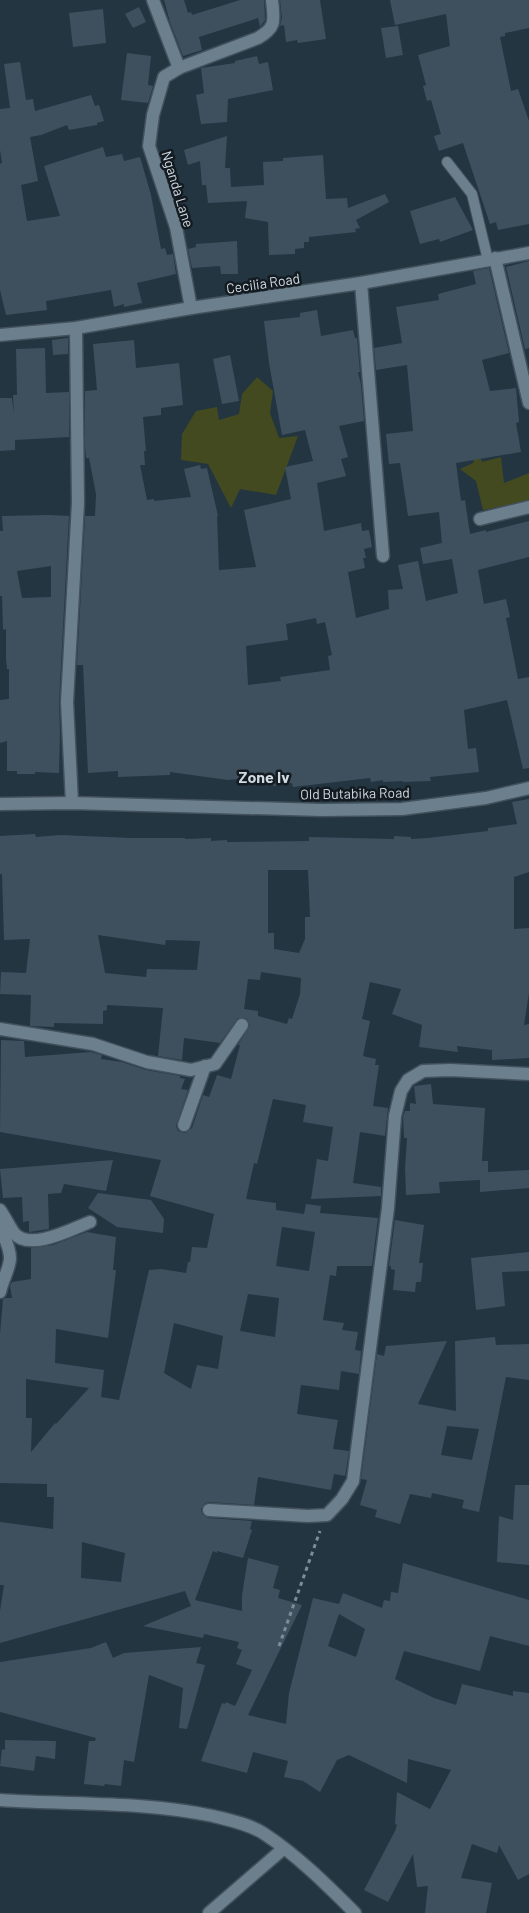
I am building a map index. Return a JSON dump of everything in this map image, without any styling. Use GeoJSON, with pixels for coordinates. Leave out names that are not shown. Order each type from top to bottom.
{"type":"FeatureCollection","features":[{"type":"Feature","properties":{"kind":"street"},"geometry":{"type":"LineString","coordinates":[[153,0],[179,68]]}},
{"type":"Feature","properties":{"kind":"street","name":"Nganda Lane"},"geometry":{"type":"LineString","coordinates":[[191,308],[176,227],[149,146],[152,115],[164,78],[179,68],[270,32],[274,18],[272,0]]}},
{"type":"Feature","properties":{"kind":"street","name":"Cecilia Road"},"geometry":{"type":"LineString","coordinates":[[0,335],[76,328],[191,308],[361,283],[529,253]]}},
{"type":"Feature","properties":{"kind":"street"},"geometry":{"type":"LineString","coordinates":[[491,259],[529,403]]}},
{"type":"Feature","properties":{"kind":"street"},"geometry":{"type":"LineString","coordinates":[[361,283],[383,556]]}},
{"type":"Feature","properties":{"kind":"street"},"geometry":{"type":"LineString","coordinates":[[72,803],[67,702],[78,503],[76,328]]}},
{"type":"Feature","properties":{"kind":"street"},"geometry":{"type":"LineString","coordinates":[[480,519],[529,507]]}},
{"type":"Feature","properties":{"kind":"street","name":"Old Butabika Road"},"geometry":{"type":"LineString","coordinates":[[0,804],[72,803],[322,810],[402,809],[486,798],[529,788]]}},
{"type":"Feature","properties":{"kind":"street"},"geometry":{"type":"LineString","coordinates":[[0,1029],[93,1044],[147,1062],[191,1070],[215,1064],[242,1025]]}},
{"type":"Feature","properties":{"kind":"street"},"geometry":{"type":"LineString","coordinates":[[184,1125],[205,1066]]}},
{"type":"Feature","properties":{"kind":"street"},"geometry":{"type":"LineString","coordinates":[[209,1510],[308,1516],[327,1515],[342,1499],[353,1481],[388,1208],[395,1116],[401,1092],[408,1080],[424,1071],[450,1070],[529,1074]]}},
{"type":"Feature","properties":{"kind":"street"},"geometry":{"type":"LineString","coordinates":[[0,1210],[15,1234],[24,1241],[38,1241],[90,1222]]}},
{"type":"Feature","properties":{"kind":"street"},"geometry":{"type":"LineString","coordinates":[[0,1227],[8,1246],[10,1259],[1,1283],[0,1292]]}},
{"type":"Feature","properties":{"kind":"street"},"geometry":{"type":"LineString","coordinates":[[0,1800],[95,1803],[194,1812],[230,1820],[262,1832],[284,1848],[330,1888],[355,1913]]}},
{"type":"Feature","properties":{"kind":"street"},"geometry":{"type":"LineString","coordinates":[[210,1913],[284,1848]]}},
{"type":"Feature","properties":{"kind":"lane"},"geometry":{"type":"LineString","coordinates":[[446,162],[472,194],[491,259]]}},
{"type":"Feature","properties":{"kind":"path"},"geometry":{"type":"LineString","coordinates":[[279,1646],[316,1539],[327,1515]]}},
{"type":"Feature","properties":{"kind":"green space"},"geometry":{"type":"Polygon","coordinates":[[[257,377],[273,391],[270,413],[279,438],[298,436],[276,495],[240,489],[231,508],[208,464],[181,460],[182,434],[196,411],[217,407],[219,420],[239,414],[242,394],[257,377]]]}},
{"type":"Feature","properties":{"kind":"green space"},"geometry":{"type":"Polygon","coordinates":[[[477,448],[482,462],[501,457],[504,483],[529,473],[529,501],[483,510],[476,481],[460,469],[473,463],[477,448]]]}},
{"type":"Feature","properties":{"kind":"building"},"geometry":{"type":"Polygon","coordinates":[[[164,0],[184,0],[188,13],[191,12],[192,15],[240,0],[264,0],[265,20],[260,27],[258,18],[199,37],[202,50],[183,56],[164,0]]]}},
{"type":"Feature","properties":{"kind":"building"},"geometry":{"type":"Polygon","coordinates":[[[280,0],[320,0],[326,39],[298,43],[297,40],[286,42],[284,25],[280,26],[282,18],[280,0]]]}},
{"type":"Feature","properties":{"kind":"building"},"geometry":{"type":"Polygon","coordinates":[[[390,0],[529,0],[529,28],[505,33],[505,36],[500,37],[511,91],[518,89],[529,121],[529,224],[498,230],[496,222],[490,224],[463,143],[439,151],[434,136],[441,134],[431,100],[427,101],[423,86],[426,85],[418,55],[450,46],[446,14],[395,25],[390,0]]]}},
{"type":"Feature","properties":{"kind":"building"},"geometry":{"type":"Polygon","coordinates":[[[139,7],[146,22],[133,28],[125,14],[139,7]]]}},
{"type":"Feature","properties":{"kind":"building"},"geometry":{"type":"Polygon","coordinates":[[[103,9],[106,43],[73,47],[69,13],[103,9]]]}},
{"type":"Feature","properties":{"kind":"building"},"geometry":{"type":"Polygon","coordinates":[[[398,26],[403,55],[386,58],[381,28],[398,26]]]}},
{"type":"Feature","properties":{"kind":"building"},"geometry":{"type":"Polygon","coordinates":[[[127,53],[151,56],[148,85],[153,86],[148,103],[121,100],[127,53]]]}},
{"type":"Feature","properties":{"kind":"building"},"geometry":{"type":"Polygon","coordinates":[[[257,56],[259,64],[268,62],[273,90],[228,99],[227,122],[201,124],[196,95],[204,93],[201,68],[235,63],[235,61],[257,56]]]}},
{"type":"Feature","properties":{"kind":"building"},"geometry":{"type":"Polygon","coordinates":[[[20,62],[26,100],[33,99],[35,111],[91,95],[95,106],[99,105],[104,121],[97,123],[97,125],[69,130],[67,125],[30,137],[38,181],[21,185],[27,221],[60,216],[44,166],[103,147],[106,157],[122,154],[124,161],[140,157],[151,195],[161,249],[165,248],[167,255],[173,254],[176,274],[137,283],[142,303],[124,307],[124,304],[114,307],[111,290],[46,301],[47,310],[6,315],[0,290],[0,164],[2,163],[0,150],[0,109],[10,108],[4,64],[20,62]]]}},
{"type":"Feature","properties":{"kind":"building"},"geometry":{"type":"Polygon","coordinates":[[[227,136],[225,168],[230,168],[231,187],[264,185],[263,162],[283,161],[283,158],[323,155],[326,199],[347,198],[348,208],[385,194],[389,202],[356,220],[360,228],[355,229],[356,232],[309,237],[309,242],[304,242],[304,248],[295,249],[295,254],[269,255],[268,222],[245,218],[247,201],[208,203],[206,185],[202,185],[200,161],[188,165],[184,150],[227,136]]]}},
{"type":"Feature","properties":{"kind":"building"},"geometry":{"type":"Polygon","coordinates":[[[455,197],[473,230],[440,242],[439,239],[420,244],[410,211],[455,197]]]}},
{"type":"Feature","properties":{"kind":"building"},"geometry":{"type":"Polygon","coordinates":[[[237,241],[238,274],[221,274],[220,266],[192,268],[188,249],[196,247],[196,244],[237,241]]]}},
{"type":"Feature","properties":{"kind":"building"},"geometry":{"type":"Polygon","coordinates":[[[529,261],[529,348],[525,349],[506,267],[529,261]]]}},
{"type":"Feature","properties":{"kind":"building"},"geometry":{"type":"Polygon","coordinates":[[[489,268],[509,353],[482,360],[490,391],[516,388],[519,422],[516,423],[521,452],[456,463],[461,501],[465,500],[470,534],[529,521],[529,557],[478,570],[484,604],[506,599],[510,617],[506,618],[518,679],[529,677],[529,768],[523,769],[507,700],[464,710],[468,749],[476,748],[479,772],[430,777],[431,781],[383,782],[383,780],[371,782],[370,778],[293,787],[292,783],[273,786],[271,776],[228,780],[170,772],[170,775],[118,777],[118,771],[88,773],[83,665],[77,665],[85,516],[95,516],[96,494],[89,458],[86,458],[85,445],[85,391],[97,390],[93,344],[134,340],[136,368],[179,363],[183,405],[161,408],[161,415],[143,417],[146,451],[144,451],[145,465],[140,465],[147,500],[154,499],[154,501],[191,497],[184,469],[200,465],[201,469],[207,468],[218,516],[219,570],[256,567],[244,510],[291,499],[285,467],[313,461],[305,430],[282,435],[269,363],[264,321],[300,317],[300,313],[317,310],[321,336],[353,330],[355,338],[357,338],[360,372],[358,372],[364,421],[339,426],[348,457],[341,459],[346,476],[317,483],[324,531],[361,523],[362,531],[369,530],[372,547],[364,549],[366,558],[363,558],[365,568],[348,572],[356,618],[389,609],[388,590],[403,589],[398,565],[418,561],[426,601],[458,593],[452,559],[423,564],[420,548],[442,543],[439,512],[408,516],[400,463],[389,464],[386,434],[413,431],[407,365],[376,370],[374,348],[402,343],[396,307],[439,300],[438,294],[476,284],[473,271],[489,268]],[[316,618],[286,624],[288,640],[246,646],[248,685],[281,681],[280,677],[330,670],[328,656],[332,655],[325,622],[317,624],[316,618]]]}},
{"type":"Feature","properties":{"kind":"building"},"geometry":{"type":"Polygon","coordinates":[[[68,338],[68,354],[53,355],[52,340],[68,338]]]}},
{"type":"Feature","properties":{"kind":"building"},"geometry":{"type":"Polygon","coordinates":[[[45,348],[46,393],[69,392],[69,437],[15,440],[15,450],[0,451],[0,398],[12,398],[14,415],[13,395],[17,395],[16,349],[45,348]]]}},
{"type":"Feature","properties":{"kind":"building"},"geometry":{"type":"Polygon","coordinates":[[[230,355],[239,401],[222,404],[213,359],[230,355]]]}},
{"type":"Feature","properties":{"kind":"building"},"geometry":{"type":"Polygon","coordinates":[[[2,516],[69,516],[59,702],[59,773],[35,772],[35,774],[17,774],[17,771],[7,771],[7,741],[0,743],[0,700],[9,699],[6,629],[3,630],[2,596],[0,596],[0,531],[3,531],[2,516]],[[51,566],[17,571],[22,598],[51,597],[51,566]]]}},
{"type":"Feature","properties":{"kind":"building"},"geometry":{"type":"Polygon","coordinates":[[[529,799],[529,872],[514,877],[514,929],[529,928],[529,993],[524,1025],[529,1024],[529,1058],[492,1060],[492,1050],[457,1046],[458,1052],[419,1047],[422,1025],[392,1014],[401,989],[370,982],[362,1019],[370,1021],[363,1056],[376,1059],[375,1065],[379,1065],[373,1106],[388,1108],[385,1136],[360,1132],[353,1183],[381,1187],[381,1196],[311,1199],[317,1159],[328,1161],[333,1127],[303,1122],[306,1105],[273,1099],[257,1164],[254,1163],[246,1199],[276,1203],[276,1210],[304,1214],[306,1204],[321,1206],[320,1213],[378,1218],[372,1266],[337,1266],[336,1276],[330,1275],[323,1320],[344,1323],[342,1330],[358,1332],[355,1350],[361,1351],[359,1374],[341,1371],[339,1390],[301,1385],[297,1414],[338,1420],[333,1449],[349,1451],[345,1476],[334,1474],[331,1490],[258,1477],[254,1505],[209,1502],[205,1503],[201,1509],[202,1514],[208,1518],[252,1521],[250,1529],[252,1530],[243,1558],[213,1551],[195,1600],[242,1611],[242,1595],[248,1558],[279,1566],[273,1588],[280,1590],[278,1598],[302,1605],[248,1715],[286,1724],[289,1693],[313,1598],[339,1604],[343,1593],[382,1608],[384,1600],[390,1601],[391,1592],[398,1593],[403,1563],[529,1600],[529,1646],[490,1636],[480,1671],[404,1651],[395,1679],[434,1698],[456,1705],[462,1684],[513,1696],[513,1691],[529,1693],[529,1874],[518,1880],[499,1845],[497,1853],[472,1844],[461,1878],[492,1883],[486,1913],[425,1913],[428,1886],[417,1887],[413,1854],[388,1902],[364,1890],[395,1831],[397,1825],[395,1824],[397,1792],[430,1809],[451,1770],[408,1759],[407,1783],[349,1755],[337,1760],[320,1792],[303,1781],[284,1777],[288,1761],[253,1752],[247,1773],[201,1761],[222,1703],[225,1704],[226,1702],[235,1706],[252,1670],[236,1664],[242,1650],[237,1648],[239,1642],[204,1634],[203,1638],[143,1626],[191,1606],[185,1591],[0,1643],[0,1611],[4,1585],[0,1585],[0,1522],[53,1529],[54,1497],[47,1497],[47,1484],[0,1483],[0,1334],[3,1299],[12,1298],[10,1286],[12,1282],[31,1279],[31,1248],[53,1245],[87,1232],[116,1237],[113,1270],[116,1270],[108,1338],[56,1329],[55,1363],[104,1370],[101,1397],[119,1400],[149,1270],[161,1269],[186,1273],[192,1247],[207,1248],[214,1214],[150,1196],[161,1160],[0,1132],[1,1040],[24,1041],[25,1057],[91,1052],[102,1055],[101,1059],[180,1076],[180,1078],[185,1079],[181,1089],[188,1090],[176,1126],[178,1131],[185,1133],[192,1128],[203,1095],[209,1097],[217,1075],[231,1079],[240,1045],[238,1045],[250,1025],[246,1018],[238,1018],[220,1043],[184,1038],[182,1060],[158,1056],[163,1008],[107,1005],[107,1010],[103,1011],[103,1024],[54,1023],[54,1027],[30,1026],[31,995],[0,994],[1,972],[26,973],[30,939],[4,940],[0,836],[35,834],[36,837],[60,835],[131,838],[211,838],[211,841],[227,840],[227,842],[309,841],[309,837],[394,839],[394,836],[411,837],[411,839],[428,838],[488,831],[488,828],[517,824],[512,802],[529,799]],[[268,870],[268,933],[274,933],[274,949],[299,953],[305,939],[305,917],[310,917],[308,870],[268,870]],[[98,935],[105,973],[146,977],[147,969],[197,970],[200,941],[166,940],[165,945],[98,935]],[[261,972],[260,980],[248,979],[244,1009],[258,1011],[258,1016],[287,1024],[289,1018],[292,1019],[300,994],[301,978],[261,972]],[[282,1227],[276,1266],[309,1271],[315,1232],[282,1227]],[[248,1294],[240,1331],[275,1337],[279,1298],[248,1294]],[[174,1323],[164,1373],[191,1389],[197,1365],[218,1369],[223,1336],[174,1323]],[[26,1379],[26,1418],[32,1418],[31,1452],[55,1423],[89,1388],[26,1379]],[[82,1542],[81,1578],[121,1582],[125,1553],[82,1542]],[[339,1614],[328,1646],[356,1657],[365,1629],[339,1614]]]}},
{"type":"Feature","properties":{"kind":"building"},"geometry":{"type":"Polygon","coordinates":[[[431,1084],[433,1104],[485,1108],[482,1161],[488,1161],[488,1172],[529,1170],[529,1188],[480,1192],[480,1180],[439,1182],[440,1193],[406,1195],[407,1138],[404,1138],[403,1117],[405,1111],[410,1111],[410,1103],[416,1104],[414,1086],[431,1084]]]}},
{"type":"Feature","properties":{"kind":"building"},"geometry":{"type":"Polygon","coordinates":[[[113,1160],[106,1191],[64,1184],[61,1193],[48,1194],[49,1229],[29,1232],[29,1221],[23,1222],[22,1197],[3,1198],[0,1169],[113,1160]]]}},
{"type":"Feature","properties":{"kind":"building"},"geometry":{"type":"Polygon","coordinates":[[[98,1193],[151,1200],[164,1219],[163,1233],[117,1227],[88,1208],[98,1193]]]}},
{"type":"Feature","properties":{"kind":"building"},"geometry":{"type":"Polygon","coordinates":[[[395,1220],[424,1225],[419,1263],[423,1263],[421,1282],[416,1282],[415,1292],[393,1290],[395,1270],[389,1266],[395,1220]]]}},
{"type":"Feature","properties":{"kind":"building"},"geometry":{"type":"Polygon","coordinates":[[[529,1252],[529,1271],[502,1272],[505,1306],[476,1310],[471,1258],[529,1252]]]}},
{"type":"Feature","properties":{"kind":"building"},"geometry":{"type":"Polygon","coordinates":[[[495,1337],[496,1345],[529,1344],[529,1380],[506,1377],[479,1512],[462,1508],[464,1500],[432,1493],[431,1498],[410,1494],[400,1524],[375,1517],[377,1510],[360,1505],[367,1480],[361,1479],[377,1354],[384,1356],[386,1346],[447,1341],[418,1404],[456,1411],[455,1341],[495,1337]],[[447,1426],[441,1455],[472,1460],[479,1429],[447,1426]]]}},
{"type":"Feature","properties":{"kind":"building"},"geometry":{"type":"Polygon","coordinates":[[[515,1485],[529,1485],[529,1565],[497,1562],[499,1516],[513,1520],[515,1485]]]}},
{"type":"Feature","properties":{"kind":"building"},"geometry":{"type":"Polygon","coordinates":[[[106,1642],[113,1658],[124,1653],[201,1647],[196,1663],[205,1665],[187,1729],[179,1728],[183,1688],[149,1675],[134,1762],[124,1760],[121,1786],[84,1784],[89,1741],[95,1741],[96,1738],[0,1712],[0,1662],[91,1648],[106,1642]]]}},
{"type":"Feature","properties":{"kind":"building"},"geometry":{"type":"Polygon","coordinates":[[[5,1740],[56,1741],[55,1759],[36,1756],[34,1771],[0,1766],[2,1749],[5,1750],[5,1740]]]}},
{"type":"Feature","properties":{"kind":"district","name":"Zone Iv"},"geometry":{"type":"Point","coordinates":[264,776]}}]}
